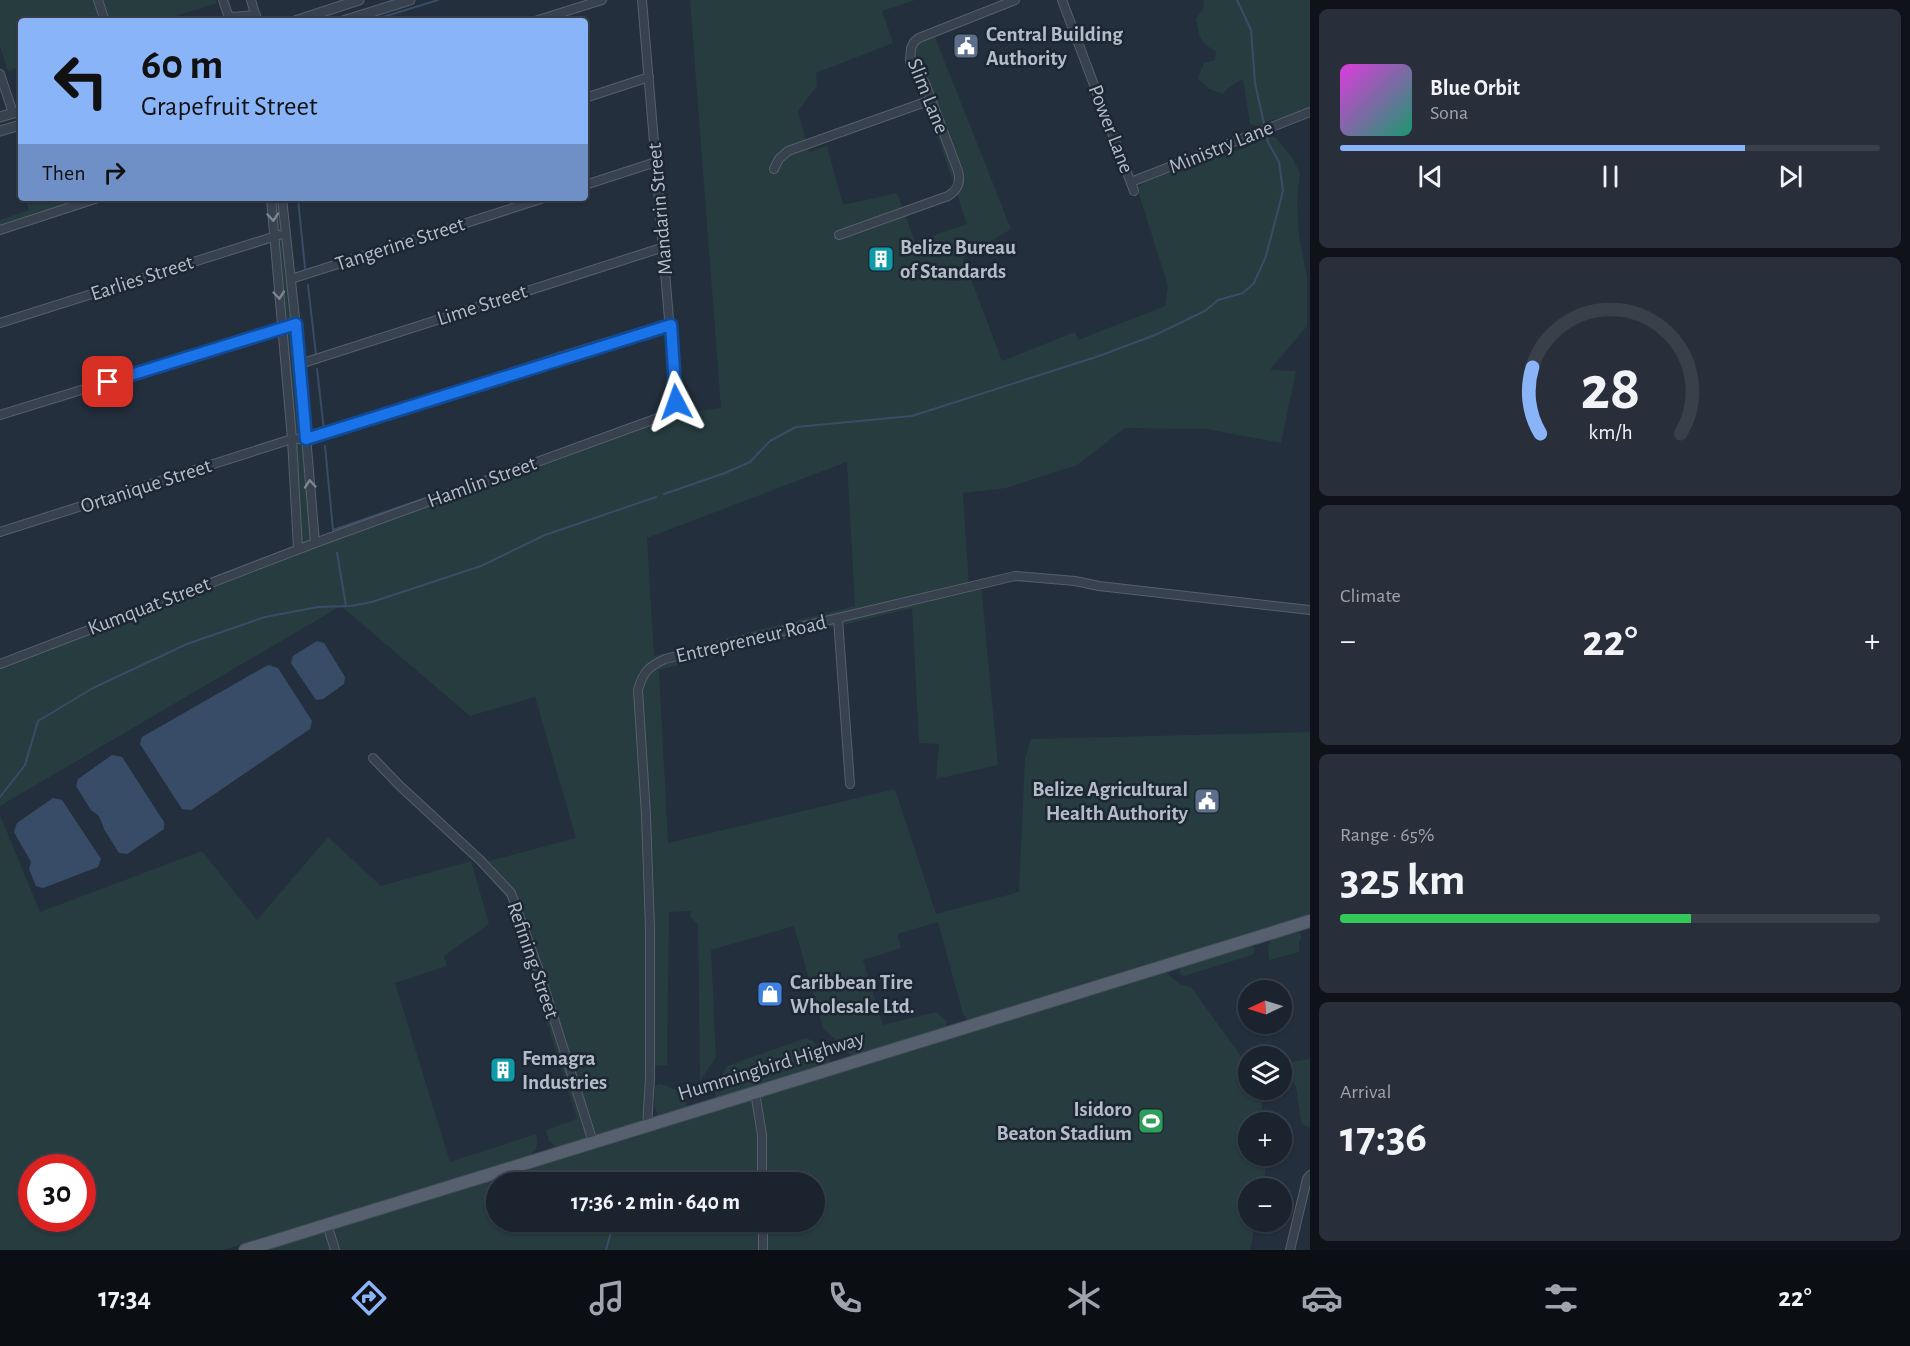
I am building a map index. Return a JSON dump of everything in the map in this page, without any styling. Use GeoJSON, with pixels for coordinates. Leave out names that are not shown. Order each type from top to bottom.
{"type":"FeatureCollection","features":[{"type":"Feature","properties":{"kind":"main road","name":"Hummingbird Highway"},"geometry":{"type":"LineString","coordinates":[[245,1250],[1310,921]]}},
{"type":"Feature","properties":{"kind":"street"},"geometry":{"type":"LineString","coordinates":[[98,0],[104,18]]}},
{"type":"Feature","properties":{"kind":"street"},"geometry":{"type":"LineString","coordinates":[[223,0],[228,15],[256,18],[251,0]]}},
{"type":"Feature","properties":{"kind":"street"},"geometry":{"type":"LineString","coordinates":[[304,18],[359,0]]}},
{"type":"Feature","properties":{"kind":"street"},"geometry":{"type":"LineString","coordinates":[[353,18],[410,0]]}},
{"type":"Feature","properties":{"kind":"street"},"geometry":{"type":"LineString","coordinates":[[545,18],[602,0]]}},
{"type":"Feature","properties":{"kind":"street","name":"Mandarin Street"},"geometry":{"type":"LineString","coordinates":[[642,0],[676,402],[673,409],[666,415]]}},
{"type":"Feature","properties":{"kind":"street","name":"Slim Lane"},"geometry":{"type":"LineString","coordinates":[[839,236],[948,195],[958,187],[959,175],[925,82],[910,61],[910,48],[920,38],[1015,0]]}},
{"type":"Feature","properties":{"kind":"street","name":"Power Lane"},"geometry":{"type":"LineString","coordinates":[[1062,0],[1134,191]]}},
{"type":"Feature","properties":{"kind":"street"},"geometry":{"type":"LineString","coordinates":[[0,74],[17,112],[0,117]]}},
{"type":"Feature","properties":{"kind":"street"},"geometry":{"type":"LineString","coordinates":[[588,97],[649,77]]}},
{"type":"Feature","properties":{"kind":"street"},"geometry":{"type":"LineString","coordinates":[[774,169],[779,159],[788,151],[931,100]]}},
{"type":"Feature","properties":{"kind":"street","name":"Ministry Lane"},"geometry":{"type":"LineString","coordinates":[[1131,182],[1310,112]]}},
{"type":"Feature","properties":{"kind":"street"},"geometry":{"type":"LineString","coordinates":[[0,131],[18,125]]}},
{"type":"Feature","properties":{"kind":"street"},"geometry":{"type":"LineString","coordinates":[[588,184],[656,162]]}},
{"type":"Feature","properties":{"kind":"street"},"geometry":{"type":"LineString","coordinates":[[0,230],[89,201]]}},
{"type":"Feature","properties":{"kind":"street"},"geometry":{"type":"LineString","coordinates":[[271,201],[292,439],[298,549]]}},
{"type":"Feature","properties":{"kind":"street"},"geometry":{"type":"LineString","coordinates":[[282,201],[300,364],[315,543]]}},
{"type":"Feature","properties":{"kind":"street","name":"Tangerine Street"},"geometry":{"type":"LineString","coordinates":[[291,279],[535,201]]}},
{"type":"Feature","properties":{"kind":"street","name":"Earlies Street"},"geometry":{"type":"LineString","coordinates":[[0,323],[285,233]]}},
{"type":"Feature","properties":{"kind":"street","name":"Lime Street"},"geometry":{"type":"LineString","coordinates":[[300,364],[664,247]]}},
{"type":"Feature","properties":{"kind":"street"},"geometry":{"type":"LineString","coordinates":[[0,416],[296,324]]}},
{"type":"Feature","properties":{"kind":"street","name":"Ortanique Street"},"geometry":{"type":"LineString","coordinates":[[0,532],[292,439],[306,439],[671,325]]}},
{"type":"Feature","properties":{"kind":"street","name":"Hamlin Street"},"geometry":{"type":"LineString","coordinates":[[298,549],[666,415]]}},
{"type":"Feature","properties":{"kind":"street","name":"Kumquat Street"},"geometry":{"type":"LineString","coordinates":[[0,664],[298,549]]}},
{"type":"Feature","properties":{"kind":"street","name":"Entrepreneur Road"},"geometry":{"type":"LineString","coordinates":[[647,1126],[650,1078],[650,929],[639,690],[642,677],[651,666],[664,659],[1015,576],[1075,581],[1099,586],[1310,610]]}},
{"type":"Feature","properties":{"kind":"street"},"geometry":{"type":"LineString","coordinates":[[838,618],[850,784]]}},
{"type":"Feature","properties":{"kind":"street","name":"Refining Street"},"geometry":{"type":"LineString","coordinates":[[373,758],[480,860],[511,893],[538,968],[593,1142]]}},
{"type":"Feature","properties":{"kind":"street"},"geometry":{"type":"LineString","coordinates":[[755,1092],[762,1134],[762,1172]]}},
{"type":"Feature","properties":{"kind":"street"},"geometry":{"type":"LineString","coordinates":[[1290,1250],[1307,1179],[1310,1175]]}},
{"type":"Feature","properties":{"kind":"street"},"geometry":{"type":"LineString","coordinates":[[327,1224],[335,1250]]}},
{"type":"Feature","properties":{"kind":"street"},"geometry":{"type":"LineString","coordinates":[[763,1232],[763,1250]]}},
{"type":"Feature","properties":{"kind":"green space"},"geometry":{"type":"Polygon","coordinates":[[[0,0],[94,0],[99,18],[18,18],[18,68],[8,71],[0,46],[0,0]]]}},
{"type":"Feature","properties":{"kind":"green space"},"geometry":{"type":"Polygon","coordinates":[[[102,0],[216,0],[217,3],[170,18],[108,18],[102,0]]]}},
{"type":"Feature","properties":{"kind":"green space"},"geometry":{"type":"Polygon","coordinates":[[[690,0],[915,0],[882,11],[893,43],[816,73],[817,86],[798,111],[809,152],[827,146],[843,205],[897,193],[915,242],[967,224],[923,92],[910,61],[911,48],[933,32],[1011,229],[963,258],[1002,361],[1075,332],[1078,340],[1165,306],[1168,286],[1137,188],[1146,181],[1244,148],[1271,136],[1276,138],[1292,157],[1300,173],[1297,201],[1299,236],[1307,277],[1307,326],[1270,370],[1296,371],[1281,443],[1207,429],[1125,428],[1077,465],[1006,488],[963,493],[969,587],[981,584],[998,765],[936,779],[939,744],[919,743],[912,608],[659,670],[668,843],[895,789],[936,914],[1019,892],[1025,759],[1031,739],[1310,732],[1310,915],[968,1020],[963,1014],[938,922],[897,934],[901,948],[863,960],[883,1025],[936,1012],[947,1021],[946,1027],[852,1056],[823,1028],[794,926],[711,950],[716,1057],[700,1081],[698,924],[691,918],[690,911],[669,912],[667,1065],[646,1066],[644,1111],[640,1122],[556,1147],[549,1141],[546,1130],[577,1119],[510,902],[478,864],[576,838],[535,697],[470,716],[341,606],[0,806],[0,660],[298,549],[271,201],[283,201],[315,542],[666,415],[721,408],[690,0]],[[847,462],[647,538],[654,656],[855,606],[847,462]]]}},
{"type":"Feature","properties":{"kind":"green space"},"geometry":{"type":"Polygon","coordinates":[[[1203,0],[1310,0],[1310,112],[1290,120],[1273,119],[1258,126],[1250,124],[1243,79],[1223,94],[1209,89],[1198,78],[1204,63],[1215,60],[1216,51],[1203,42],[1198,30],[1196,19],[1204,7],[1203,0]]]}},
{"type":"Feature","properties":{"kind":"green space"},"geometry":{"type":"Polygon","coordinates":[[[26,201],[89,201],[0,230],[0,220],[29,210],[26,201]]]}},
{"type":"Feature","properties":{"kind":"green space"},"geometry":{"type":"Polygon","coordinates":[[[0,815],[40,912],[202,851],[257,920],[328,837],[381,886],[471,861],[489,924],[444,956],[447,966],[395,983],[450,1162],[536,1134],[535,1151],[530,1156],[223,1250],[0,1250],[0,815]]]}},
{"type":"Feature","properties":{"kind":"green space"},"geometry":{"type":"Polygon","coordinates":[[[1298,930],[1302,937],[1299,942],[1299,952],[1269,960],[1268,947],[1271,939],[1298,930]]]}},
{"type":"Feature","properties":{"kind":"green space"},"geometry":{"type":"Polygon","coordinates":[[[1251,944],[1255,951],[1252,955],[1184,976],[1180,974],[1179,965],[1251,944]]]}},
{"type":"Feature","properties":{"kind":"green space"},"geometry":{"type":"Polygon","coordinates":[[[1163,970],[1181,985],[1191,987],[1238,1052],[1238,1100],[1262,1100],[1262,1112],[1238,1112],[1238,1166],[1266,1166],[1264,1178],[1238,1178],[1238,1232],[1254,1232],[1250,1250],[265,1250],[486,1181],[486,1232],[825,1232],[825,1172],[515,1172],[1163,970]]]}},
{"type":"Feature","properties":{"kind":"green space"},"geometry":{"type":"Polygon","coordinates":[[[806,1038],[813,1041],[829,1058],[830,1063],[717,1098],[714,1092],[727,1066],[806,1038]]]}},
{"type":"Feature","properties":{"kind":"green space"},"geometry":{"type":"Polygon","coordinates":[[[1310,1059],[1310,1127],[1304,1126],[1301,1122],[1296,1087],[1292,1081],[1292,1062],[1310,1059]]]}},
{"type":"Feature","properties":{"kind":"green space"},"geometry":{"type":"Polygon","coordinates":[[[661,1084],[686,1094],[686,1107],[659,1115],[655,1110],[654,1086],[661,1084]]]}},
{"type":"Feature","properties":{"kind":"water"},"geometry":{"type":"Polygon","coordinates":[[[317,641],[324,643],[345,677],[344,684],[323,699],[316,700],[291,663],[293,656],[317,641]]]}},
{"type":"Feature","properties":{"kind":"water"},"geometry":{"type":"Polygon","coordinates":[[[268,665],[278,668],[312,721],[310,729],[191,810],[182,809],[140,744],[142,737],[268,665]]]}},
{"type":"Feature","properties":{"kind":"water"},"geometry":{"type":"Polygon","coordinates":[[[112,755],[122,757],[164,822],[164,829],[127,854],[119,853],[99,816],[91,810],[76,786],[78,779],[112,755]]]}},
{"type":"Feature","properties":{"kind":"water"},"geometry":{"type":"Polygon","coordinates":[[[53,798],[62,800],[101,859],[98,867],[43,888],[36,886],[29,869],[31,862],[14,832],[17,823],[53,798]]]}},
{"type":"Feature","properties":{"kind":"waterway"},"geometry":{"type":"LineString","coordinates":[[380,18],[438,0]]}},
{"type":"Feature","properties":{"kind":"waterway"},"geometry":{"type":"LineString","coordinates":[[664,494],[750,462],[770,441],[796,427],[912,416],[1099,356],[1155,335],[1205,311],[1218,300],[1243,293],[1254,283],[1266,256],[1283,191],[1279,162],[1268,142],[1255,83],[1251,30],[1237,0]]}},
{"type":"Feature","properties":{"kind":"waterway"},"geometry":{"type":"LineString","coordinates":[[298,201],[305,268]]}},
{"type":"Feature","properties":{"kind":"waterway"},"geometry":{"type":"LineString","coordinates":[[308,285],[316,355]]}},
{"type":"Feature","properties":{"kind":"waterway"},"geometry":{"type":"LineString","coordinates":[[409,403],[666,320]]}},
{"type":"Feature","properties":{"kind":"waterway"},"geometry":{"type":"LineString","coordinates":[[317,369],[324,430],[326,429]]}},
{"type":"Feature","properties":{"kind":"waterway"},"geometry":{"type":"LineString","coordinates":[[655,415],[670,406]]}},
{"type":"Feature","properties":{"kind":"waterway"},"geometry":{"type":"LineString","coordinates":[[506,470],[650,417]]}},
{"type":"Feature","properties":{"kind":"waterway"},"geometry":{"type":"LineString","coordinates":[[325,446],[333,530],[472,482]]}},
{"type":"Feature","properties":{"kind":"waterway"},"geometry":{"type":"LineString","coordinates":[[0,797],[25,765],[38,721],[93,688],[187,644],[265,617],[318,607],[350,606],[372,602],[481,566],[545,535],[656,497]]}},
{"type":"Feature","properties":{"kind":"waterway"},"geometry":{"type":"LineString","coordinates":[[337,553],[346,606]]}},
{"type":"Feature","properties":{"kind":"waterway"},"geometry":{"type":"LineString","coordinates":[[606,1250],[611,1232]]}},
{"type":"Feature","properties":{"kind":"place","name":"Central Building Authority"},"geometry":{"type":"Point","coordinates":[966,46]}},
{"type":"Feature","properties":{"kind":"place","name":"Belize Bureau of Standards"},"geometry":{"type":"Point","coordinates":[881,259]}},
{"type":"Feature","properties":{"kind":"place","name":"Belize Agricultural Health Authority"},"geometry":{"type":"Point","coordinates":[1207,801]}},
{"type":"Feature","properties":{"kind":"place","name":"Caribbean Tire Wholesale Ltd."},"geometry":{"type":"Point","coordinates":[770,994]}},
{"type":"Feature","properties":{"kind":"place","name":"Femagra Industries"},"geometry":{"type":"Point","coordinates":[503,1070]}},
{"type":"Feature","properties":{"kind":"place","name":"Isidoro Beaton Stadium"},"geometry":{"type":"Point","coordinates":[1151,1121]}},
{"type":"Feature","properties":{"kind":"route"},"geometry":{"type":"LineString","coordinates":[[108,382],[296,324],[306,439],[671,325],[676,402]]}}]}
